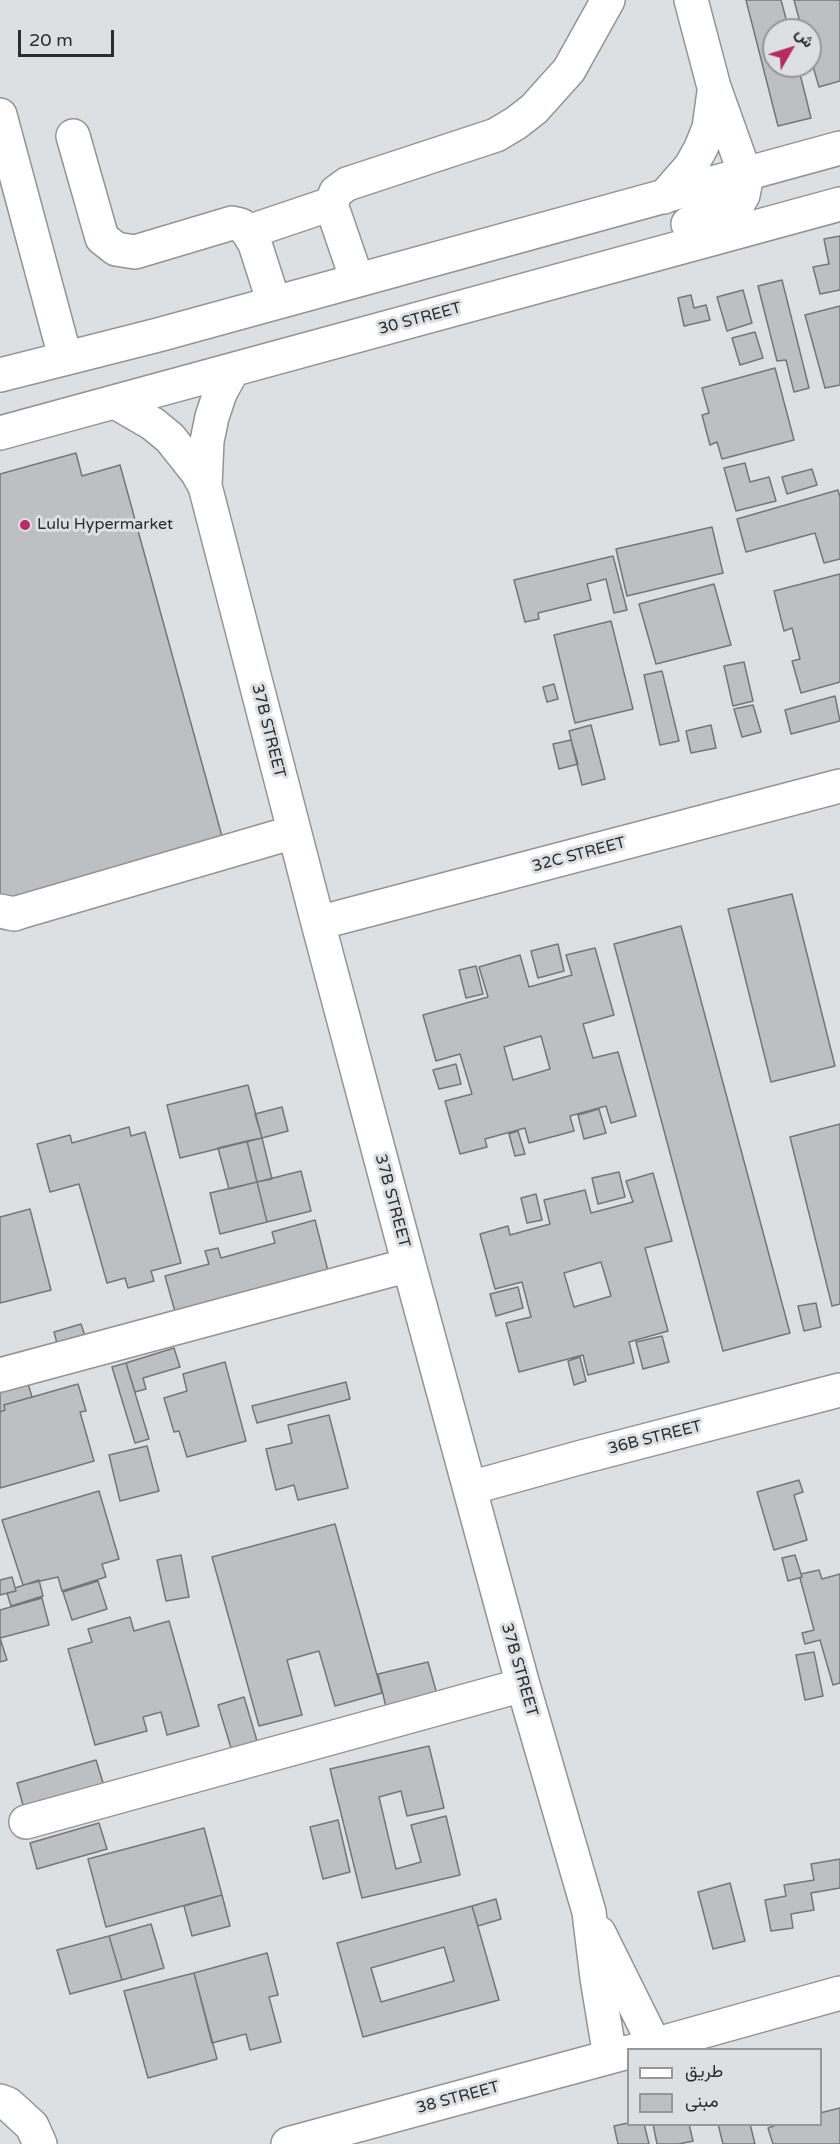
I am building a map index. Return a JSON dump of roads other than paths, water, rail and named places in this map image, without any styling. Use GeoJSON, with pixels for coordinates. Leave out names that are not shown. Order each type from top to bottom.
{"type":"FeatureCollection","features":[{"type":"Feature","properties":{"kind":"street"},"geometry":{"type":"LineString","coordinates":[[357,280],[331,204],[336,192],[347,184],[496,135],[516,123],[547,96],[569,70],[608,0]]}},
{"type":"Feature","properties":{"kind":"street"},"geometry":{"type":"LineString","coordinates":[[656,254],[658,242],[670,230],[728,211],[738,204],[745,185],[745,174],[714,87],[691,0]]}},
{"type":"Feature","properties":{"kind":"street"},"geometry":{"type":"LineString","coordinates":[[664,197],[691,166],[701,148],[709,128],[714,87]]}},
{"type":"Feature","properties":{"kind":"street"},"geometry":{"type":"LineString","coordinates":[[0,115],[65,357]]}},
{"type":"Feature","properties":{"kind":"street"},"geometry":{"type":"LineString","coordinates":[[73,136],[102,238],[116,249],[135,252],[232,223],[241,225],[255,244],[274,303]]}},
{"type":"Feature","properties":{"kind":"street"},"geometry":{"type":"LineString","coordinates":[[0,375],[158,335],[840,148]]}},
{"type":"Feature","properties":{"kind":"street"},"geometry":{"type":"LineString","coordinates":[[248,232],[331,204]]}},
{"type":"Feature","properties":{"kind":"street","name":"30 STREET"},"geometry":{"type":"LineString","coordinates":[[0,433],[840,204]]}},
{"type":"Feature","properties":{"kind":"street","name":"37B STREET"},"geometry":{"type":"LineString","coordinates":[[232,371],[220,393],[212,417],[207,441],[205,486],[318,923],[523,1685],[589,1912],[597,1978],[631,2048]]}},
{"type":"Feature","properties":{"kind":"street","name":"37B STREET"},"geometry":{"type":"LineString","coordinates":[[115,402],[153,424],[170,438],[184,454],[205,486]]}},
{"type":"Feature","properties":{"kind":"street","name":"32C STREET"},"geometry":{"type":"LineString","coordinates":[[318,923],[840,786]]}},
{"type":"Feature","properties":{"kind":"street"},"geometry":{"type":"LineString","coordinates":[[0,911],[14,914],[294,832]]}},
{"type":"Feature","properties":{"kind":"street"},"geometry":{"type":"LineString","coordinates":[[0,1375],[410,1265]]}},
{"type":"Feature","properties":{"kind":"street","name":"36B STREET"},"geometry":{"type":"LineString","coordinates":[[470,1488],[840,1390]]}},
{"type":"Feature","properties":{"kind":"street"},"geometry":{"type":"LineString","coordinates":[[26,1822],[523,1685]]}},
{"type":"Feature","properties":{"kind":"street","name":"37B STREET"},"geometry":{"type":"LineString","coordinates":[[589,1912],[624,1979],[632,2048]]}},
{"type":"Feature","properties":{"kind":"street","name":"38 STREET"},"geometry":{"type":"LineString","coordinates":[[639,2048],[840,1993]]}},
{"type":"Feature","properties":{"kind":"street","name":"38 STREET"},"geometry":{"type":"LineString","coordinates":[[288,2144],[378,2132],[627,2052]]}},
{"type":"Feature","properties":{"kind":"street"},"geometry":{"type":"LineString","coordinates":[[3,2099],[36,2135],[62,2144]]}},
{"type":"Feature","properties":{"kind":"place","name":"Lulu Hypermarket"},"geometry":{"type":"Point","coordinates":[25,525]}}]}
